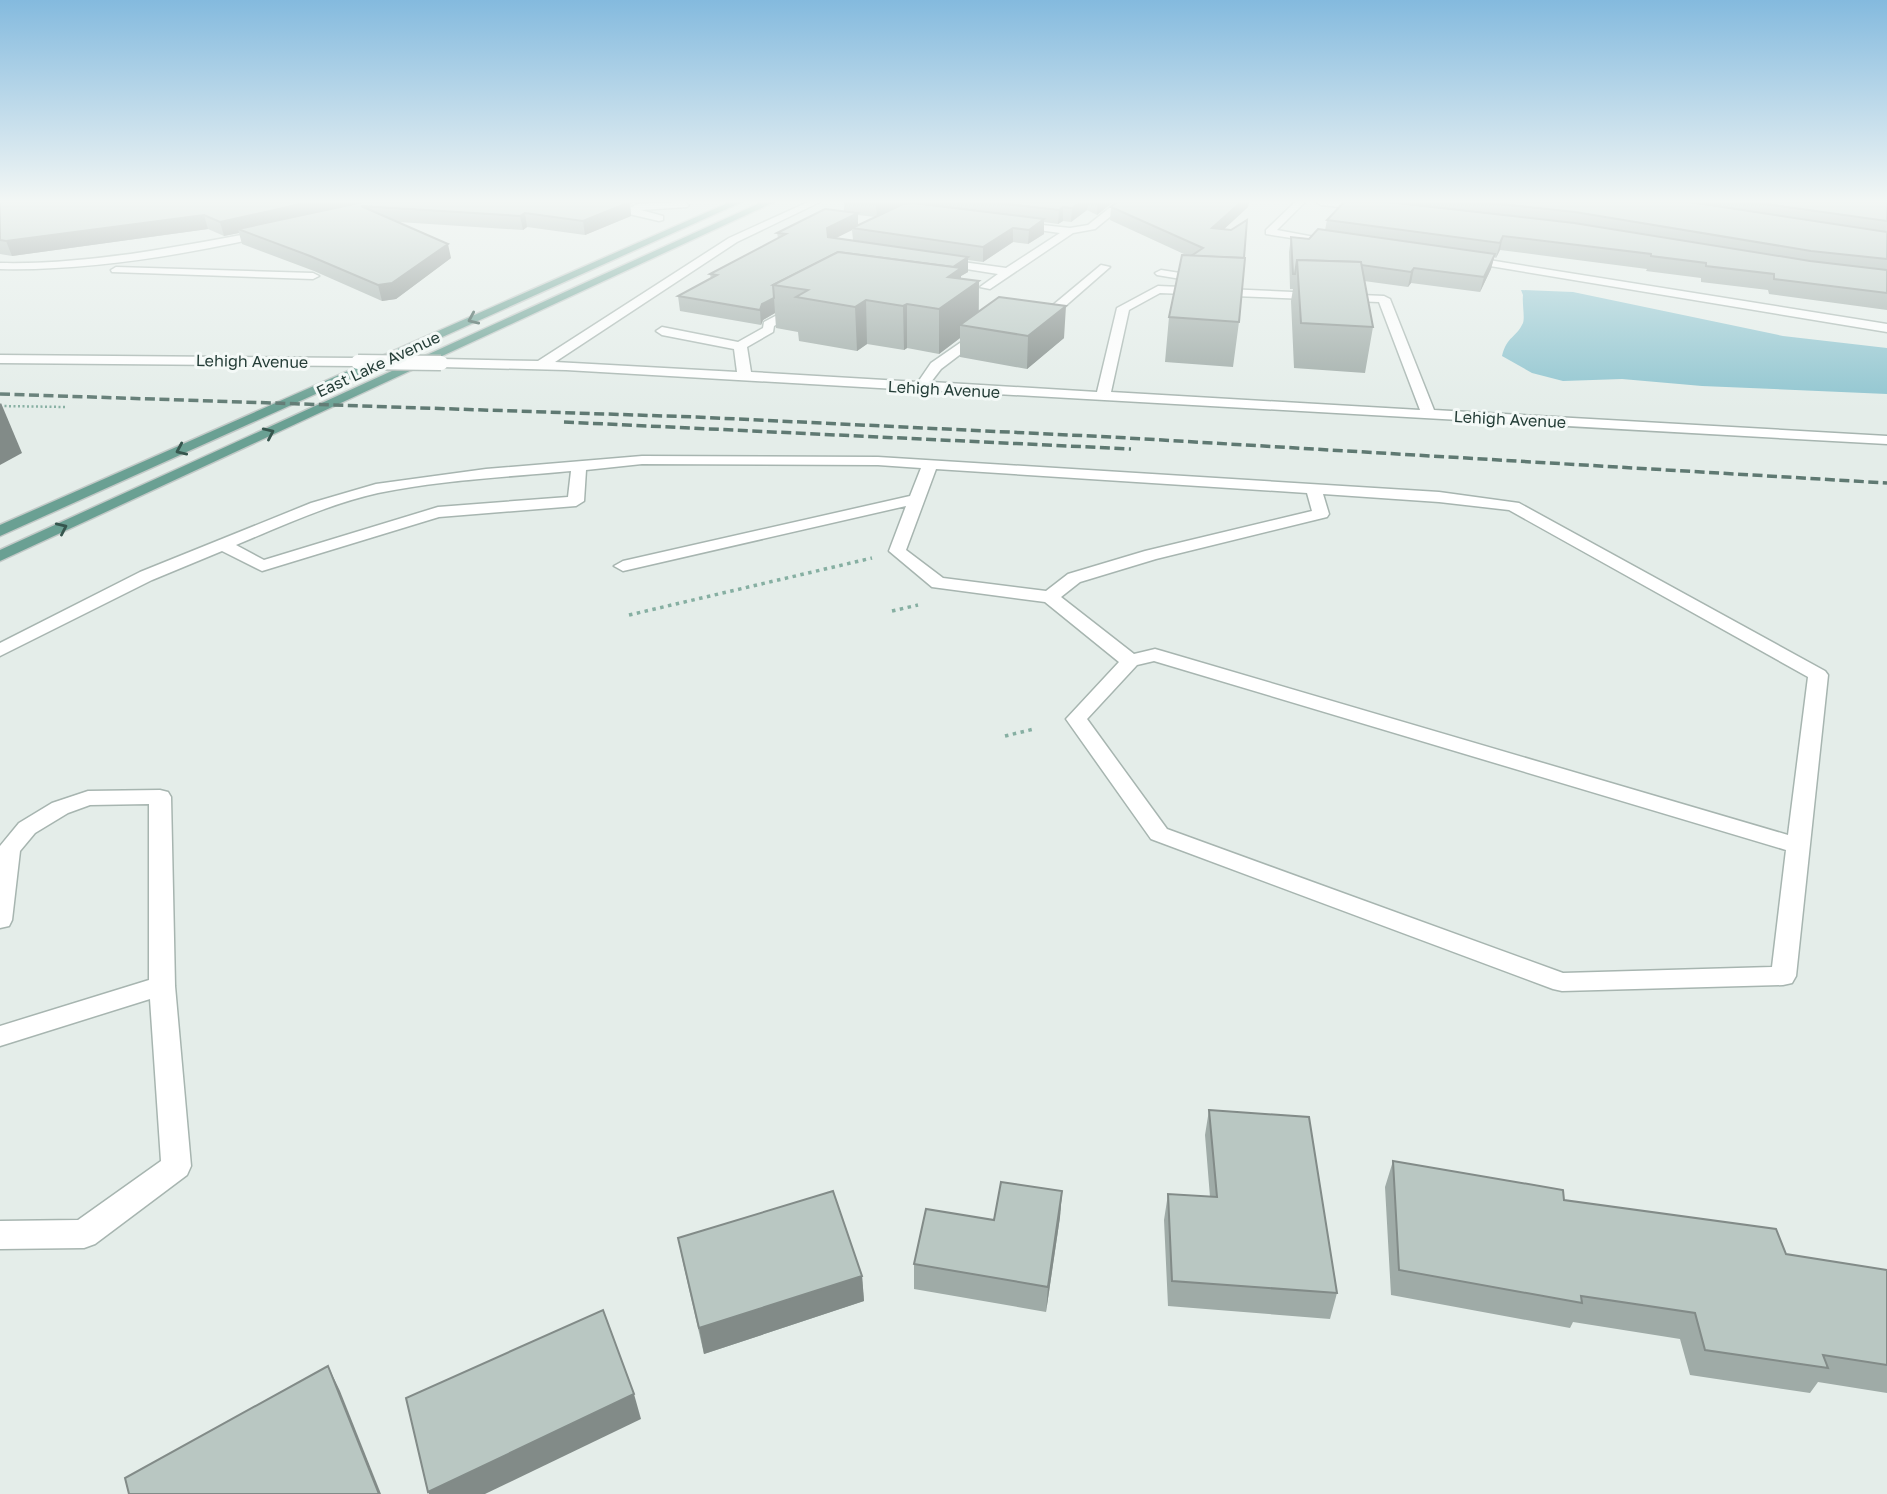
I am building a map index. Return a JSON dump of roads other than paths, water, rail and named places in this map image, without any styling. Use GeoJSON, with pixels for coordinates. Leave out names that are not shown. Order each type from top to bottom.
{"type":"FeatureCollection","features":[{"type":"Feature","properties":{"kind":"main road","name":"East Lake Avenue"},"geometry":{"type":"LineString","coordinates":[[0,531],[581,272]]}},
{"type":"Feature","properties":{"kind":"main road","name":"East Lake Avenue"},"geometry":{"type":"LineString","coordinates":[[0,556],[618,272]]}},
{"type":"Feature","properties":{"kind":"street"},"geometry":{"type":"LineString","coordinates":[[168,272],[313,276]]}},
{"type":"Feature","properties":{"kind":"street"},"geometry":{"type":"LineString","coordinates":[[540,366],[684,272]]}},
{"type":"Feature","properties":{"kind":"street"},"geometry":{"type":"LineString","coordinates":[[986,287],[1008,272]]}},
{"type":"Feature","properties":{"kind":"street"},"geometry":{"type":"LineString","coordinates":[[1018,315],[1043,319],[1099,272]]}},
{"type":"Feature","properties":{"kind":"street"},"geometry":{"type":"LineString","coordinates":[[1550,272],[1741,306],[1887,328]]}},
{"type":"Feature","properties":{"kind":"street"},"geometry":{"type":"LineString","coordinates":[[1161,273],[1248,285],[1242,293]]}},
{"type":"Feature","properties":{"kind":"street"},"geometry":{"type":"LineString","coordinates":[[1103,397],[1123,308],[1158,289],[1384,299],[1429,415]]}},
{"type":"Feature","properties":{"kind":"street"},"geometry":{"type":"LineString","coordinates":[[662,331],[740,346],[769,329],[768,325],[814,299]]}},
{"type":"Feature","properties":{"kind":"street"},"geometry":{"type":"LineString","coordinates":[[920,388],[936,366],[996,321]]}},
{"type":"Feature","properties":{"kind":"street"},"geometry":{"type":"LineString","coordinates":[[740,346],[745,378]]}},
{"type":"Feature","properties":{"kind":"street","name":"Lehigh Avenue"},"geometry":{"type":"LineString","coordinates":[[0,359],[540,366],[1887,440]]}},
{"type":"Feature","properties":{"kind":"street"},"geometry":{"type":"LineString","coordinates":[[0,650],[146,576],[317,506],[376,489],[486,474],[642,460],[731,459],[930,465],[1439,497],[1513,506],[1818,676],[1783,976],[1562,982],[1159,834],[1076,719],[1130,661],[1155,655],[1798,846]]}},
{"type":"Feature","properties":{"kind":"street"},"geometry":{"type":"LineString","coordinates":[[930,465],[897,551],[938,583],[1050,597],[1130,661]]}},
{"type":"Feature","properties":{"kind":"street"},"geometry":{"type":"LineString","coordinates":[[223,545],[262,566],[438,512],[576,500],[579,466]]}},
{"type":"Feature","properties":{"kind":"street"},"geometry":{"type":"LineString","coordinates":[[1050,597],[1074,578],[1151,555],[1321,514],[1314,489]]}},
{"type":"Feature","properties":{"kind":"street"},"geometry":{"type":"LineString","coordinates":[[623,566],[917,499]]}},
{"type":"Feature","properties":{"kind":"street"},"geometry":{"type":"LineString","coordinates":[[0,928],[9,850],[27,828],[60,808],[88,798],[160,797],[162,986],[177,1166],[84,1234],[0,1235]]}},
{"type":"Feature","properties":{"kind":"street"},"geometry":{"type":"LineString","coordinates":[[0,1036],[162,986]]}},
{"type":"Feature","properties":{"kind":"water"},"geometry":{"type":"Polygon","coordinates":[[[1521,290],[1573,292],[1783,336],[1887,348],[1887,394],[1702,386],[1622,379],[1563,381],[1532,373],[1502,356],[1506,345],[1523,323],[1521,290]]]}},
{"type":"Feature","properties":{"kind":"railway"},"geometry":{"type":"LineString","coordinates":[[0,394],[696,417],[1111,437],[1887,483]]}},
{"type":"Feature","properties":{"kind":"railway"},"geometry":{"type":"LineString","coordinates":[[564,422],[1131,449]]}}]}
